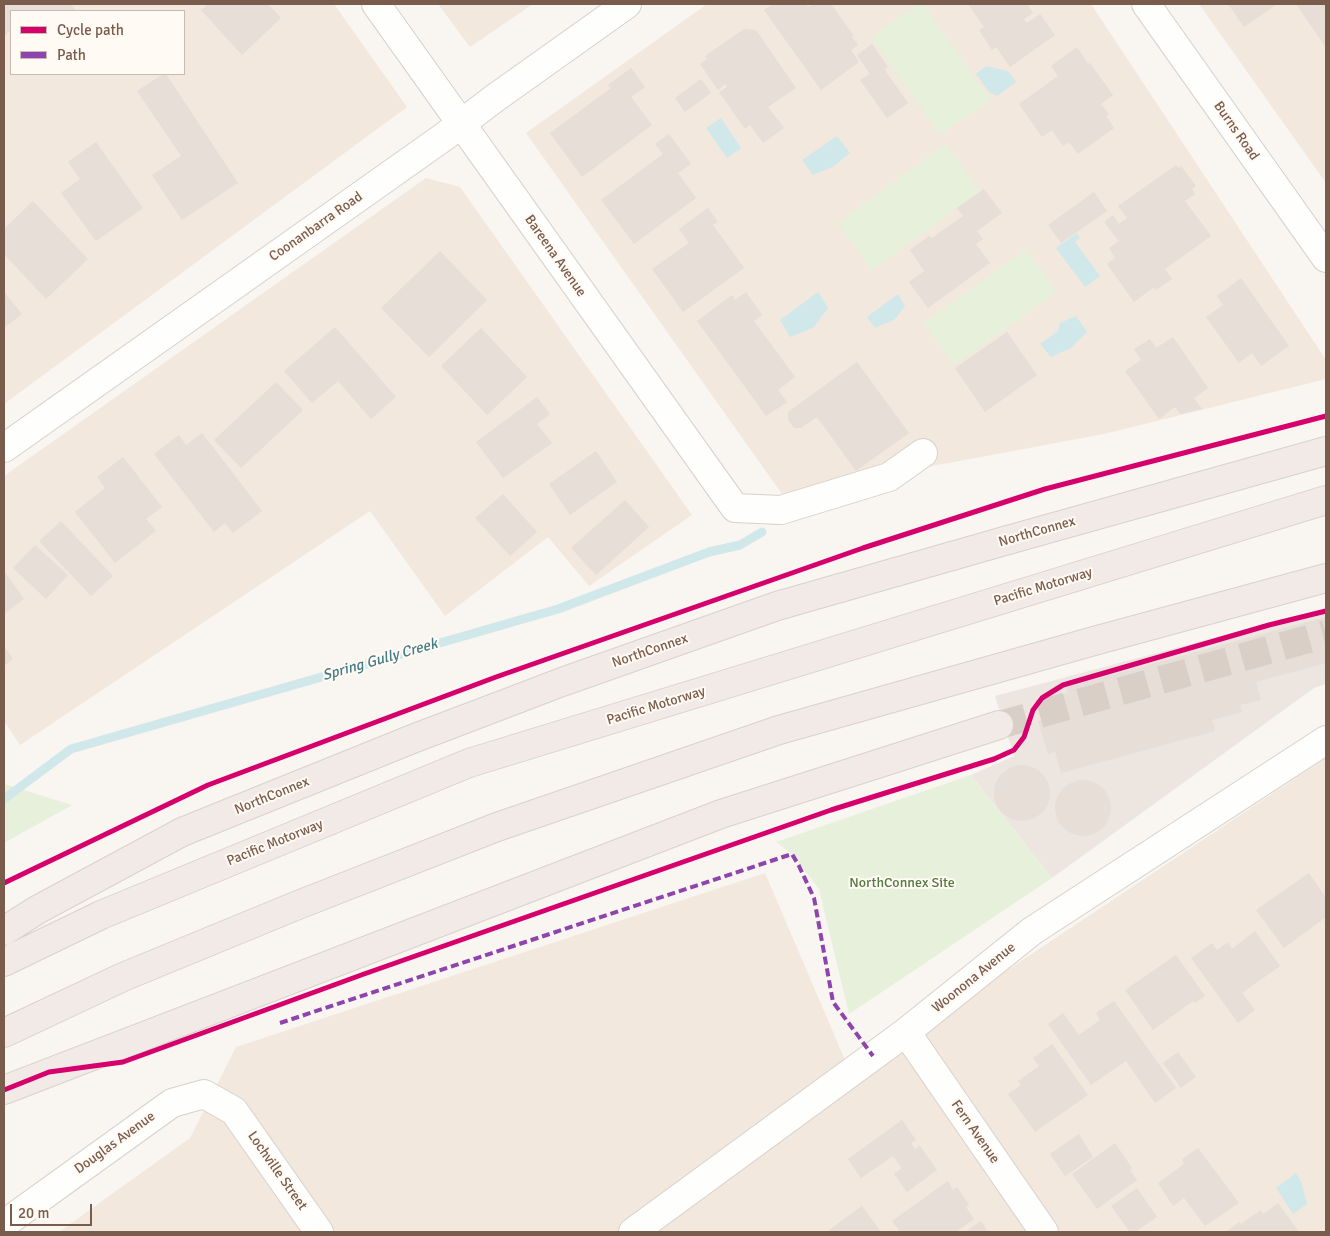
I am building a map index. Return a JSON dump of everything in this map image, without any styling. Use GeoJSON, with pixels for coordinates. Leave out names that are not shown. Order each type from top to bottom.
{"type":"FeatureCollection","features":[{"type":"Feature","properties":{"kind":"highway","name":"NorthConnex"},"geometry":{"type":"LineString","coordinates":[[4,930],[37,910],[182,832],[415,738],[562,682],[777,606],[1326,451]]}},
{"type":"Feature","properties":{"kind":"highway","name":"Pacific Motorway"},"geometry":{"type":"LineString","coordinates":[[4,962],[101,915],[469,763],[1326,500]]}},
{"type":"Feature","properties":{"kind":"highway"},"geometry":{"type":"LineString","coordinates":[[4,1033],[141,970],[307,901],[497,827],[779,730],[1326,578]]}},
{"type":"Feature","properties":{"kind":"highway"},"geometry":{"type":"LineString","coordinates":[[4,1090],[721,814],[999,725]]}},
{"type":"Feature","properties":{"kind":"street","name":"Bareena Avenue"},"geometry":{"type":"LineString","coordinates":[[376,4],[735,508],[782,510],[889,477],[923,453]]}},
{"type":"Feature","properties":{"kind":"street","name":"Coonanbarra Road"},"geometry":{"type":"LineString","coordinates":[[4,448],[627,4]]}},
{"type":"Feature","properties":{"kind":"street","name":"Burns Road"},"geometry":{"type":"LineString","coordinates":[[1146,4],[1326,258]]}},
{"type":"Feature","properties":{"kind":"street","name":"Woonona Avenue"},"geometry":{"type":"LineString","coordinates":[[633,1232],[906,1032],[1032,931],[1326,740]]}},
{"type":"Feature","properties":{"kind":"street","name":"Fern Avenue"},"geometry":{"type":"LineString","coordinates":[[906,1032],[1044,1232]]}},
{"type":"Feature","properties":{"kind":"street","name":"Douglas Avenue"},"geometry":{"type":"LineString","coordinates":[[4,1224],[172,1102],[204,1094],[234,1111]]}},
{"type":"Feature","properties":{"kind":"street","name":"Lochville Street"},"geometry":{"type":"LineString","coordinates":[[234,1111],[319,1232]]}},
{"type":"Feature","properties":{"kind":"shaded area"},"geometry":{"type":"Polygon","coordinates":[[[4,4],[334,4],[407,107],[4,404],[4,4]]]}},
{"type":"Feature","properties":{"kind":"shaded area"},"geometry":{"type":"Polygon","coordinates":[[[438,4],[533,4],[470,47],[438,4]]]}},
{"type":"Feature","properties":{"kind":"shaded area"},"geometry":{"type":"Polygon","coordinates":[[[707,4],[1091,4],[1326,360],[1326,379],[1104,434],[782,494],[526,133],[707,4]]]}},
{"type":"Feature","properties":{"kind":"shaded area"},"geometry":{"type":"Polygon","coordinates":[[[1199,4],[1326,4],[1326,183],[1199,4]]]}},
{"type":"Feature","properties":{"kind":"shaded area"},"geometry":{"type":"Polygon","coordinates":[[[426,178],[460,187],[692,515],[589,586],[548,537],[445,616],[370,511],[20,745],[4,721],[4,476],[426,178]]]}},
{"type":"Feature","properties":{"kind":"shaded area"},"geometry":{"type":"Polygon","coordinates":[[[1326,608],[1326,684],[1314,688],[1052,878],[971,775],[1014,756],[995,696],[1326,608]]]}},
{"type":"Feature","properties":{"kind":"shaded area"},"geometry":{"type":"Polygon","coordinates":[[[1326,758],[1326,1232],[59,1232],[190,1138],[236,1047],[765,873],[851,1074],[1326,758]]]}},
{"type":"Feature","properties":{"kind":"green space"},"geometry":{"type":"Polygon","coordinates":[[[917,4],[923,4],[991,100],[940,135],[871,37],[917,4]]]}},
{"type":"Feature","properties":{"kind":"green space"},"geometry":{"type":"Polygon","coordinates":[[[945,144],[980,191],[872,271],[838,223],[945,144]]]}},
{"type":"Feature","properties":{"kind":"green space"},"geometry":{"type":"Polygon","coordinates":[[[1026,249],[1057,292],[954,366],[923,323],[1026,249]]]}},
{"type":"Feature","properties":{"kind":"green space","name":"NorthConnex Site"},"geometry":{"type":"Polygon","coordinates":[[[971,775],[1052,878],[849,1014],[819,889],[792,854],[776,842],[971,775]]]}},
{"type":"Feature","properties":{"kind":"green space"},"geometry":{"type":"Polygon","coordinates":[[[4,784],[72,805],[4,843],[4,784]]]}},
{"type":"Feature","properties":{"kind":"water"},"geometry":{"type":"Polygon","coordinates":[[[986,66],[1008,71],[1016,82],[997,96],[989,92],[976,74],[986,66]]]}},
{"type":"Feature","properties":{"kind":"water"},"geometry":{"type":"Polygon","coordinates":[[[721,118],[741,148],[727,158],[706,128],[721,118]]]}},
{"type":"Feature","properties":{"kind":"water"},"geometry":{"type":"Polygon","coordinates":[[[837,136],[850,153],[833,167],[813,175],[802,160],[837,136]]]}},
{"type":"Feature","properties":{"kind":"water"},"geometry":{"type":"Polygon","coordinates":[[[1077,233],[1080,238],[1075,242],[1100,276],[1085,287],[1056,248],[1077,233]]]}},
{"type":"Feature","properties":{"kind":"water"},"geometry":{"type":"Polygon","coordinates":[[[818,292],[828,308],[813,328],[790,337],[780,320],[818,292]]]}},
{"type":"Feature","properties":{"kind":"water"},"geometry":{"type":"Polygon","coordinates":[[[898,294],[905,306],[894,320],[875,328],[867,317],[898,294]]]}},
{"type":"Feature","properties":{"kind":"water"},"geometry":{"type":"Polygon","coordinates":[[[1076,316],[1087,332],[1071,348],[1051,357],[1040,344],[1058,331],[1060,323],[1076,316]]]}},
{"type":"Feature","properties":{"kind":"water"},"geometry":{"type":"Polygon","coordinates":[[[1296,1173],[1301,1181],[1307,1204],[1293,1214],[1276,1188],[1296,1173]]]}},
{"type":"Feature","properties":{"kind":"building"},"geometry":{"type":"Polygon","coordinates":[[[4,4],[71,4],[75,10],[10,10],[10,31],[4,36],[4,4]]]}},
{"type":"Feature","properties":{"kind":"building"},"geometry":{"type":"Polygon","coordinates":[[[208,4],[268,4],[281,18],[242,55],[201,10],[208,4]]]}},
{"type":"Feature","properties":{"kind":"building"},"geometry":{"type":"Polygon","coordinates":[[[773,4],[806,4],[808,7],[813,4],[831,4],[854,36],[852,37],[858,45],[851,50],[859,62],[821,90],[764,10],[773,4]]]}},
{"type":"Feature","properties":{"kind":"building"},"geometry":{"type":"Polygon","coordinates":[[[968,4],[1014,4],[1016,6],[1027,4],[1033,13],[1024,19],[1027,23],[1040,14],[1055,35],[1010,67],[996,47],[992,50],[979,30],[984,27],[968,4]]]}},
{"type":"Feature","properties":{"kind":"building"},"geometry":{"type":"Polygon","coordinates":[[[1228,4],[1277,4],[1244,27],[1228,4]]]}},
{"type":"Feature","properties":{"kind":"building"},"geometry":{"type":"Polygon","coordinates":[[[1296,4],[1326,4],[1325,46],[1296,4]]]}},
{"type":"Feature","properties":{"kind":"building"},"geometry":{"type":"Polygon","coordinates":[[[744,29],[756,30],[796,88],[768,107],[784,128],[763,143],[750,125],[745,129],[719,92],[727,87],[725,84],[718,90],[700,64],[707,59],[705,56],[744,29]]]}},
{"type":"Feature","properties":{"kind":"building"},"geometry":{"type":"Polygon","coordinates":[[[872,44],[888,67],[884,69],[908,103],[887,118],[860,80],[870,74],[857,55],[872,44]]]}},
{"type":"Feature","properties":{"kind":"building"},"geometry":{"type":"Polygon","coordinates":[[[1077,47],[1113,95],[1101,104],[1109,114],[1106,116],[1114,128],[1078,154],[1069,142],[1063,146],[1052,130],[1042,137],[1019,104],[1058,76],[1051,66],[1077,47]]]}},
{"type":"Feature","properties":{"kind":"building"},"geometry":{"type":"Polygon","coordinates":[[[631,68],[645,87],[631,97],[652,125],[582,177],[550,133],[611,88],[608,85],[631,68]]]}},
{"type":"Feature","properties":{"kind":"building"},"geometry":{"type":"Polygon","coordinates":[[[161,75],[167,75],[238,183],[182,220],[152,175],[181,156],[137,91],[161,75]]]}},
{"type":"Feature","properties":{"kind":"building"},"geometry":{"type":"Polygon","coordinates":[[[701,79],[711,93],[685,112],[675,98],[701,79]]]}},
{"type":"Feature","properties":{"kind":"building"},"geometry":{"type":"Polygon","coordinates":[[[669,134],[691,164],[678,173],[696,198],[634,244],[601,200],[663,154],[655,144],[669,134]]]}},
{"type":"Feature","properties":{"kind":"building"},"geometry":{"type":"Polygon","coordinates":[[[96,142],[143,208],[96,241],[61,193],[80,179],[68,162],[96,142]]]}},
{"type":"Feature","properties":{"kind":"building"},"geometry":{"type":"Polygon","coordinates":[[[1176,165],[1178,168],[1181,166],[1196,186],[1192,189],[1195,194],[1185,201],[1211,236],[1165,269],[1172,279],[1156,290],[1154,287],[1134,302],[1107,264],[1115,258],[1109,248],[1119,241],[1104,222],[1113,215],[1119,224],[1127,218],[1118,206],[1176,165]]]}},
{"type":"Feature","properties":{"kind":"building"},"geometry":{"type":"Polygon","coordinates":[[[984,189],[1002,213],[977,231],[983,239],[976,244],[990,263],[928,308],[909,282],[924,271],[910,250],[929,236],[932,238],[963,216],[957,208],[984,189]]]}},
{"type":"Feature","properties":{"kind":"building"},"geometry":{"type":"Polygon","coordinates":[[[1094,192],[1107,211],[1061,243],[1048,225],[1094,192]]]}},
{"type":"Feature","properties":{"kind":"building"},"geometry":{"type":"Polygon","coordinates":[[[33,201],[88,259],[46,299],[4,254],[4,229],[33,201]]]}},
{"type":"Feature","properties":{"kind":"building"},"geometry":{"type":"Polygon","coordinates":[[[708,208],[718,222],[713,225],[744,268],[683,312],[652,269],[689,243],[679,229],[708,208]]]}},
{"type":"Feature","properties":{"kind":"building"},"geometry":{"type":"Polygon","coordinates":[[[440,251],[487,300],[429,357],[381,308],[440,251]]]}},
{"type":"Feature","properties":{"kind":"building"},"geometry":{"type":"Polygon","coordinates":[[[1241,278],[1289,346],[1261,366],[1252,353],[1239,363],[1206,317],[1223,305],[1217,296],[1241,278]]]}},
{"type":"Feature","properties":{"kind":"building"},"geometry":{"type":"Polygon","coordinates":[[[4,292],[22,314],[4,328],[4,292]]]}},
{"type":"Feature","properties":{"kind":"building"},"geometry":{"type":"Polygon","coordinates":[[[746,292],[762,315],[754,321],[795,377],[778,390],[787,402],[766,416],[697,321],[732,295],[735,300],[746,292]]]}},
{"type":"Feature","properties":{"kind":"building"},"geometry":{"type":"Polygon","coordinates":[[[335,327],[396,397],[371,419],[338,381],[312,403],[284,371],[335,327]]]}},
{"type":"Feature","properties":{"kind":"building"},"geometry":{"type":"Polygon","coordinates":[[[481,328],[527,377],[487,415],[441,366],[481,328]]]}},
{"type":"Feature","properties":{"kind":"building"},"geometry":{"type":"Polygon","coordinates":[[[1007,332],[1037,375],[985,412],[955,368],[1007,332]]]}},
{"type":"Feature","properties":{"kind":"building"},"geometry":{"type":"Polygon","coordinates":[[[1173,337],[1208,388],[1194,398],[1202,409],[1181,414],[1175,407],[1159,419],[1125,371],[1141,360],[1134,349],[1150,339],[1156,348],[1173,337]]]}},
{"type":"Feature","properties":{"kind":"building"},"geometry":{"type":"Polygon","coordinates":[[[857,362],[909,433],[856,471],[817,417],[801,428],[794,428],[788,419],[788,412],[857,362]]]}},
{"type":"Feature","properties":{"kind":"building"},"geometry":{"type":"Polygon","coordinates":[[[276,382],[303,410],[241,468],[214,440],[276,382]]]}},
{"type":"Feature","properties":{"kind":"building"},"geometry":{"type":"Polygon","coordinates":[[[537,397],[550,414],[537,424],[552,443],[503,478],[476,442],[537,397]]]}},
{"type":"Feature","properties":{"kind":"building"},"geometry":{"type":"Polygon","coordinates":[[[202,433],[262,511],[233,533],[225,523],[214,532],[154,454],[179,435],[186,445],[202,433]]]}},
{"type":"Feature","properties":{"kind":"building"},"geometry":{"type":"Polygon","coordinates":[[[596,451],[617,482],[570,515],[549,484],[596,451]]]}},
{"type":"Feature","properties":{"kind":"building"},"geometry":{"type":"Polygon","coordinates":[[[123,457],[162,507],[146,519],[156,531],[115,563],[75,512],[105,488],[97,477],[123,457]]]}},
{"type":"Feature","properties":{"kind":"building"},"geometry":{"type":"Polygon","coordinates":[[[503,494],[537,532],[510,556],[475,518],[503,494]]]}},
{"type":"Feature","properties":{"kind":"building"},"geometry":{"type":"Polygon","coordinates":[[[625,500],[649,527],[596,575],[571,548],[625,500]]]}},
{"type":"Feature","properties":{"kind":"building"},"geometry":{"type":"Polygon","coordinates":[[[61,521],[113,576],[91,596],[39,541],[61,521]]]}},
{"type":"Feature","properties":{"kind":"building"},"geometry":{"type":"Polygon","coordinates":[[[35,545],[68,575],[46,599],[13,568],[35,545]]]}},
{"type":"Feature","properties":{"kind":"building"},"geometry":{"type":"Polygon","coordinates":[[[4,571],[24,599],[4,614],[4,571]]]}},
{"type":"Feature","properties":{"kind":"building"},"geometry":{"type":"Polygon","coordinates":[[[1326,617],[1326,663],[1256,682],[1261,700],[1240,705],[1242,712],[1212,720],[1215,731],[1061,773],[1055,752],[1048,754],[1038,721],[1050,717],[1045,699],[1068,693],[1066,687],[1326,617]]]}},
{"type":"Feature","properties":{"kind":"building"},"geometry":{"type":"Polygon","coordinates":[[[4,646],[13,659],[4,666],[4,646]]]}},
{"type":"Feature","properties":{"kind":"building"},"geometry":{"type":"Polygon","coordinates":[[[1016,765],[1028,765],[1038,769],[1046,777],[1050,793],[1046,809],[1038,817],[1028,821],[1016,821],[1006,817],[998,809],[994,799],[994,787],[998,777],[1006,769],[1016,765]]]}},
{"type":"Feature","properties":{"kind":"building"},"geometry":{"type":"Polygon","coordinates":[[[1077,780],[1089,780],[1099,784],[1107,792],[1111,808],[1107,824],[1099,832],[1089,836],[1077,836],[1067,832],[1059,824],[1055,814],[1055,802],[1059,792],[1067,784],[1077,780]]]}},
{"type":"Feature","properties":{"kind":"building"},"geometry":{"type":"Polygon","coordinates":[[[1309,873],[1326,898],[1326,917],[1284,948],[1256,910],[1309,873]]]}},
{"type":"Feature","properties":{"kind":"building"},"geometry":{"type":"Polygon","coordinates":[[[1255,931],[1280,966],[1242,993],[1255,1010],[1238,1023],[1191,958],[1212,943],[1217,950],[1228,942],[1232,949],[1255,931]]]}},
{"type":"Feature","properties":{"kind":"building"},"geometry":{"type":"Polygon","coordinates":[[[1176,955],[1205,996],[1195,1003],[1193,1001],[1153,1030],[1125,990],[1176,955]]]}},
{"type":"Feature","properties":{"kind":"building"},"geometry":{"type":"Polygon","coordinates":[[[1114,1001],[1176,1088],[1155,1103],[1126,1061],[1091,1085],[1048,1024],[1063,1013],[1079,1035],[1100,1020],[1096,1013],[1114,1001]]]}},
{"type":"Feature","properties":{"kind":"building"},"geometry":{"type":"Polygon","coordinates":[[[1052,1044],[1088,1095],[1035,1132],[1008,1094],[1021,1085],[1018,1081],[1039,1066],[1033,1058],[1052,1044]]]}},
{"type":"Feature","properties":{"kind":"building"},"geometry":{"type":"Polygon","coordinates":[[[1178,1052],[1196,1077],[1181,1088],[1163,1063],[1178,1052]]]}},
{"type":"Feature","properties":{"kind":"building"},"geometry":{"type":"Polygon","coordinates":[[[902,1120],[916,1140],[911,1143],[915,1149],[920,1146],[937,1170],[907,1192],[894,1174],[902,1168],[893,1156],[861,1178],[848,1159],[902,1120]]]}},
{"type":"Feature","properties":{"kind":"building"},"geometry":{"type":"Polygon","coordinates":[[[1079,1134],[1093,1157],[1065,1176],[1050,1154],[1079,1134]]]}},
{"type":"Feature","properties":{"kind":"building"},"geometry":{"type":"Polygon","coordinates":[[[1115,1143],[1132,1168],[1130,1170],[1137,1180],[1097,1209],[1072,1174],[1115,1143]]]}},
{"type":"Feature","properties":{"kind":"building"},"geometry":{"type":"Polygon","coordinates":[[[1198,1148],[1239,1203],[1205,1226],[1184,1198],[1173,1206],[1158,1183],[1184,1164],[1182,1159],[1198,1148]]]}},
{"type":"Feature","properties":{"kind":"building"},"geometry":{"type":"Polygon","coordinates":[[[948,1181],[953,1190],[957,1187],[969,1205],[966,1207],[974,1219],[956,1232],[900,1232],[892,1221],[948,1181]]]}},
{"type":"Feature","properties":{"kind":"building"},"geometry":{"type":"Polygon","coordinates":[[[1137,1188],[1157,1217],[1135,1232],[1130,1232],[1111,1206],[1137,1188]]]}},
{"type":"Feature","properties":{"kind":"building"},"geometry":{"type":"Polygon","coordinates":[[[1278,1203],[1299,1232],[1226,1232],[1239,1222],[1241,1224],[1261,1210],[1263,1214],[1278,1203]]]}},
{"type":"Feature","properties":{"kind":"building"},"geometry":{"type":"Polygon","coordinates":[[[862,1206],[881,1232],[830,1232],[829,1230],[862,1206]]]}},
{"type":"Feature","properties":{"kind":"building"},"geometry":{"type":"Polygon","coordinates":[[[981,1221],[988,1232],[965,1232],[981,1221]]]}},
{"type":"Feature","properties":{"kind":"waterway","name":"Spring Gully Creek"},"geometry":{"type":"LineString","coordinates":[[4,799],[71,749],[558,609],[709,552],[740,545],[762,532]]}},
{"type":"Feature","properties":{"kind":"tunnel"},"geometry":{"type":"LineString","coordinates":[[999,725],[1326,634]]}},
{"type":"Feature","properties":{"kind":"marked path"},"geometry":{"type":"LineString","coordinates":[[280,1023],[792,854],[814,898],[833,1002],[873,1056]]}},
{"type":"Feature","properties":{"kind":"cycle path"},"geometry":{"type":"LineString","coordinates":[[4,883],[208,785],[496,677],[863,548],[1045,489],[1326,416]]}},
{"type":"Feature","properties":{"kind":"cycle path"},"geometry":{"type":"LineString","coordinates":[[4,1090],[49,1072],[123,1062],[364,974],[831,810],[994,759],[1014,750],[1024,737],[1033,710],[1042,698],[1063,685],[1269,625],[1326,611]]}}]}
